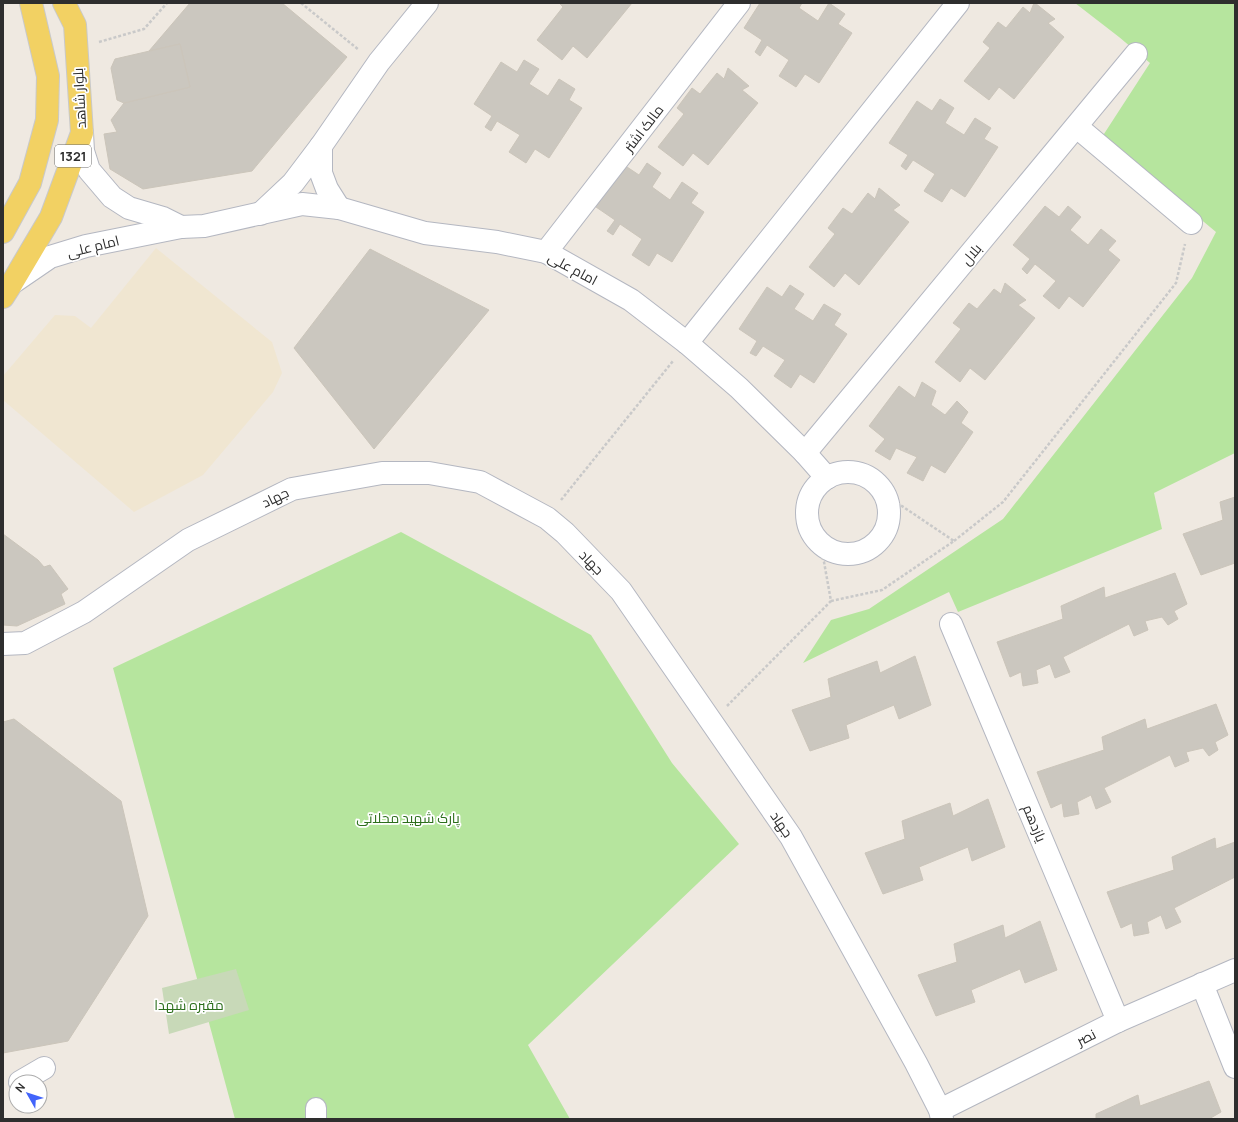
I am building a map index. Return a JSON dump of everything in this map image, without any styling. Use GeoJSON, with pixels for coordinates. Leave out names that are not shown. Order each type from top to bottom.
{"type":"FeatureCollection","features":[{"type":"Feature","properties":{"kind":"main road","name":"1321"},"geometry":{"type":"LineString","coordinates":[[3,232],[30,183],[47,120],[48,76],[31,3]]}},
{"type":"Feature","properties":{"kind":"main road","name":"بلوار شاهد"},"geometry":{"type":"LineString","coordinates":[[8,290],[50,217],[82,133],[75,25],[64,3]]}},
{"type":"Feature","properties":{"kind":"street"},"geometry":{"type":"LineString","coordinates":[[260,214],[293,183],[377,64],[427,3]]}},
{"type":"Feature","properties":{"kind":"street","name":"مالک اشتر"},"geometry":{"type":"LineString","coordinates":[[546,252],[739,3]]}},
{"type":"Feature","properties":{"kind":"street"},"geometry":{"type":"LineString","coordinates":[[687,343],[958,3]]}},
{"type":"Feature","properties":{"kind":"street","name":"بلال"},"geometry":{"type":"LineString","coordinates":[[805,453],[1136,54]]}},
{"type":"Feature","properties":{"kind":"street"},"geometry":{"type":"LineString","coordinates":[[1077,126],[1191,223]]}},
{"type":"Feature","properties":{"kind":"street","name":"امام علی"},"geometry":{"type":"LineString","coordinates":[[82,133],[83,151],[89,170],[112,197],[129,208],[163,218],[181,227]]}},
{"type":"Feature","properties":{"kind":"street"},"geometry":{"type":"LineString","coordinates":[[320,146],[322,173],[326,189],[339,208]]}},
{"type":"Feature","properties":{"kind":"street","name":"امام علی"},"geometry":{"type":"LineString","coordinates":[[8,290],[50,257],[86,246],[181,227],[204,226],[302,204],[339,208],[425,233],[497,242],[546,252],[631,300],[687,343],[739,388],[805,453],[827,478]]}},
{"type":"Feature","properties":{"kind":"street"},"geometry":{"type":"LineString","coordinates":[[852,472],[865,476],[876,483],[884,494],[888,507],[888,520],[884,533],[875,543],[864,551],[851,554],[838,552],[825,547],[815,538],[809,526],[807,512],[809,499],[816,487],[827,478],[839,473],[852,472]]}},
{"type":"Feature","properties":{"kind":"street","name":"جهاد"},"geometry":{"type":"LineString","coordinates":[[3,644],[25,643],[84,612],[188,540],[292,489],[382,473],[429,473],[480,482],[547,518],[565,533],[621,591],[791,837],[916,1063],[941,1114]]}},
{"type":"Feature","properties":{"kind":"street","name":"یازدهم"},"geometry":{"type":"LineString","coordinates":[[951,624],[1118,1021]]}},
{"type":"Feature","properties":{"kind":"street","name":"نصر"},"geometry":{"type":"LineString","coordinates":[[941,1114],[1118,1021],[1235,970]]}},
{"type":"Feature","properties":{"kind":"street"},"geometry":{"type":"LineString","coordinates":[[1202,984],[1235,1067]]}},
{"type":"Feature","properties":{"kind":"street"},"geometry":{"type":"LineString","coordinates":[[34,1074],[44,1068]]}},
{"type":"Feature","properties":{"kind":"path"},"geometry":{"type":"LineString","coordinates":[[77,49],[144,29],[167,3]]}},
{"type":"Feature","properties":{"kind":"path"},"geometry":{"type":"LineString","coordinates":[[301,3],[377,64]]}},
{"type":"Feature","properties":{"kind":"path"},"geometry":{"type":"LineString","coordinates":[[712,722],[831,601],[882,590],[954,541],[1003,502],[1176,283],[1191,223]]}},
{"type":"Feature","properties":{"kind":"path"},"geometry":{"type":"LineString","coordinates":[[547,518],[687,343]]}},
{"type":"Feature","properties":{"kind":"path"},"geometry":{"type":"LineString","coordinates":[[884,494],[954,541]]}},
{"type":"Feature","properties":{"kind":"path"},"geometry":{"type":"LineString","coordinates":[[815,538],[824,562],[831,601]]}},
{"type":"Feature","properties":{"kind":"shaded area"},"geometry":{"type":"Polygon","coordinates":[[[156,248],[272,342],[282,373],[273,392],[203,475],[134,512],[3,400],[3,376],[55,315],[75,316],[91,328],[156,248]]]}},
{"type":"Feature","properties":{"kind":"green space"},"geometry":{"type":"Polygon","coordinates":[[[1075,3],[1235,3],[1235,453],[1154,493],[1162,529],[958,612],[949,592],[803,663],[831,620],[869,609],[1003,519],[1192,278],[1216,232],[1102,137],[1150,63],[1075,3]]]}},
{"type":"Feature","properties":{"kind":"green space","name":"پارک شهید محلاتی"},"geometry":{"type":"Polygon","coordinates":[[[401,532],[591,635],[672,763],[739,844],[528,1045],[570,1119],[235,1119],[113,668],[401,532]]]}},
{"type":"Feature","properties":{"kind":"green space","name":"مقبره شهدا"},"geometry":{"type":"Polygon","coordinates":[[[236,969],[249,1010],[169,1034],[162,988],[236,969]]]}},
{"type":"Feature","properties":{"kind":"building"},"geometry":{"type":"Polygon","coordinates":[[[190,3],[282,3],[347,57],[252,171],[143,189],[110,169],[104,134],[117,132],[111,120],[124,103],[190,87],[180,44],[149,51],[190,3]]]}},
{"type":"Feature","properties":{"kind":"building"},"geometry":{"type":"Polygon","coordinates":[[[559,3],[632,3],[587,58],[573,46],[562,60],[537,40],[563,7],[559,3]]]}},
{"type":"Feature","properties":{"kind":"building"},"geometry":{"type":"Polygon","coordinates":[[[760,3],[802,3],[799,8],[818,21],[829,3],[845,14],[838,24],[852,33],[819,83],[805,74],[796,87],[779,76],[789,60],[767,45],[760,56],[755,52],[762,40],[744,28],[760,3]]]}},
{"type":"Feature","properties":{"kind":"building"},"geometry":{"type":"Polygon","coordinates":[[[1034,3],[1055,19],[1048,23],[1064,37],[1014,99],[999,87],[989,100],[964,81],[990,48],[983,42],[998,22],[1006,28],[1023,7],[1030,13],[1034,3]]]}},
{"type":"Feature","properties":{"kind":"building"},"geometry":{"type":"Polygon","coordinates":[[[180,44],[190,87],[124,103],[117,100],[111,68],[115,59],[180,44]]]}},
{"type":"Feature","properties":{"kind":"building"},"geometry":{"type":"Polygon","coordinates":[[[524,60],[539,69],[529,84],[548,96],[559,79],[575,89],[569,100],[582,108],[549,158],[535,149],[526,163],[509,152],[520,135],[497,121],[491,131],[485,127],[492,116],[474,104],[501,62],[517,72],[524,60]]]}},
{"type":"Feature","properties":{"kind":"building"},"geometry":{"type":"Polygon","coordinates":[[[728,68],[749,86],[742,90],[758,103],[708,165],[693,153],[683,166],[658,147],[684,114],[677,108],[692,88],[700,94],[717,73],[724,79],[728,68]]]}},
{"type":"Feature","properties":{"kind":"building"},"geometry":{"type":"Polygon","coordinates":[[[940,99],[954,108],[945,123],[964,135],[975,118],[991,128],[984,139],[998,147],[965,197],[951,188],[942,202],[924,191],[935,174],[913,160],[906,170],[901,166],[908,155],[889,143],[917,101],[932,111],[940,99]]]}},
{"type":"Feature","properties":{"kind":"building"},"geometry":{"type":"Polygon","coordinates":[[[647,163],[661,173],[652,187],[670,200],[682,182],[698,193],[691,203],[704,212],[672,262],[657,253],[649,266],[632,255],[642,239],[620,224],[613,235],[607,231],[615,220],[596,207],[624,165],[639,175],[647,163]]]}},
{"type":"Feature","properties":{"kind":"building"},"geometry":{"type":"Polygon","coordinates":[[[879,188],[900,205],[893,210],[909,222],[859,285],[845,273],[834,287],[809,267],[835,234],[828,228],[843,208],[852,214],[868,193],[875,199],[879,188]]]}},
{"type":"Feature","properties":{"kind":"building"},"geometry":{"type":"Polygon","coordinates":[[[1045,206],[1059,217],[1068,206],[1081,217],[1070,230],[1088,245],[1101,229],[1116,241],[1108,250],[1120,260],[1083,307],[1069,296],[1059,309],[1043,296],[1056,281],[1035,264],[1027,274],[1022,269],[1030,259],[1013,245],[1045,206]]]}},
{"type":"Feature","properties":{"kind":"building"},"geometry":{"type":"Polygon","coordinates":[[[370,249],[489,310],[374,449],[294,348],[370,249]]]}},
{"type":"Feature","properties":{"kind":"building"},"geometry":{"type":"Polygon","coordinates":[[[1005,283],[1026,300],[1018,305],[1035,318],[985,380],[970,368],[960,382],[935,362],[961,329],[953,323],[969,303],[977,309],[994,289],[1001,294],[1005,283]]]}},
{"type":"Feature","properties":{"kind":"building"},"geometry":{"type":"Polygon","coordinates":[[[790,285],[804,294],[794,309],[813,321],[824,304],[841,314],[834,325],[847,334],[814,383],[800,374],[791,388],[774,376],[785,360],[763,346],[756,356],[750,353],[757,341],[739,329],[767,287],[782,297],[790,285]]]}},
{"type":"Feature","properties":{"kind":"building"},"geometry":{"type":"Polygon","coordinates":[[[922,382],[936,391],[931,405],[945,415],[957,401],[968,412],[961,423],[973,432],[945,473],[931,465],[923,481],[907,473],[917,457],[896,448],[890,460],[875,451],[885,439],[869,426],[899,386],[915,398],[922,382]]]}},
{"type":"Feature","properties":{"kind":"building"},"geometry":{"type":"Polygon","coordinates":[[[1235,497],[1235,563],[1201,575],[1183,534],[1223,520],[1220,502],[1235,497]]]}},
{"type":"Feature","properties":{"kind":"building"},"geometry":{"type":"Polygon","coordinates":[[[3,534],[38,560],[44,567],[50,565],[68,589],[61,594],[65,604],[17,626],[3,625],[3,534]]]}},
{"type":"Feature","properties":{"kind":"building"},"geometry":{"type":"Polygon","coordinates":[[[1175,573],[1187,604],[1174,611],[1178,619],[1168,625],[1162,617],[1145,621],[1148,630],[1134,636],[1129,624],[1063,657],[1070,672],[1055,678],[1050,664],[1036,670],[1038,683],[1023,686],[1021,672],[1010,677],[997,642],[1063,619],[1061,606],[1104,587],[1105,598],[1175,573]]]}},
{"type":"Feature","properties":{"kind":"building"},"geometry":{"type":"Polygon","coordinates":[[[915,656],[931,705],[899,719],[894,705],[846,725],[849,738],[810,751],[792,710],[831,697],[828,679],[877,661],[880,673],[915,656]]]}},
{"type":"Feature","properties":{"kind":"building"},"geometry":{"type":"Polygon","coordinates":[[[1216,704],[1228,735],[1215,742],[1218,750],[1209,756],[1203,748],[1186,752],[1189,761],[1175,767],[1170,755],[1104,788],[1111,802],[1096,809],[1091,795],[1077,802],[1079,814],[1064,817],[1062,803],[1051,808],[1037,772],[1104,750],[1102,737],[1145,719],[1147,729],[1216,704]]]}},
{"type":"Feature","properties":{"kind":"building"},"geometry":{"type":"Polygon","coordinates":[[[14,719],[121,801],[148,916],[68,1041],[3,1053],[3,722],[14,719]]]}},
{"type":"Feature","properties":{"kind":"building"},"geometry":{"type":"Polygon","coordinates":[[[988,799],[1005,847],[972,861],[968,847],[919,867],[923,880],[883,894],[865,853],[905,839],[902,821],[950,803],[953,816],[988,799]]]}},
{"type":"Feature","properties":{"kind":"building"},"geometry":{"type":"Polygon","coordinates":[[[1215,838],[1216,849],[1235,842],[1235,877],[1174,908],[1181,922],[1166,929],[1161,915],[1147,922],[1149,933],[1134,936],[1132,923],[1121,928],[1107,892],[1174,870],[1172,857],[1215,838]]]}},
{"type":"Feature","properties":{"kind":"building"},"geometry":{"type":"Polygon","coordinates":[[[1040,921],[1057,970],[1025,983],[1020,969],[971,990],[975,1002],[936,1016],[918,975],[957,962],[954,944],[1003,925],[1005,938],[1040,921]]]}},
{"type":"Feature","properties":{"kind":"building"},"geometry":{"type":"Polygon","coordinates":[[[1209,1081],[1221,1112],[1209,1119],[1096,1119],[1096,1114],[1138,1095],[1140,1106],[1209,1081]]]}}]}
